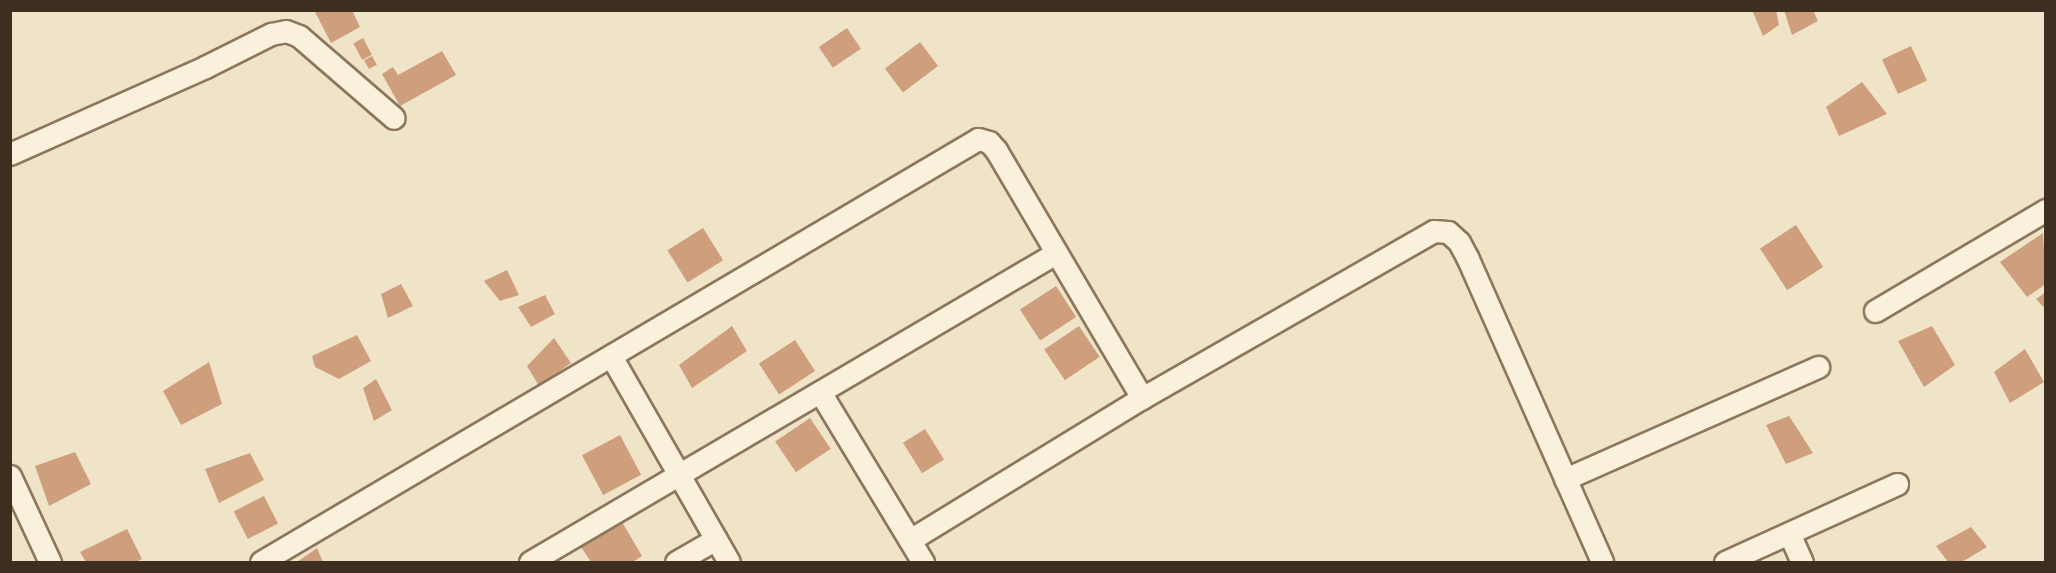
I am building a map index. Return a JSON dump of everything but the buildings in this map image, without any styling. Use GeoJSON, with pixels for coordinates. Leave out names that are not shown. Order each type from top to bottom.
{"type":"FeatureCollection","features":[{"type":"Feature","properties":{"kind":"street"},"geometry":{"type":"LineString","coordinates":[[10,154],[205,67],[271,34],[286,31],[299,36],[394,118]]}},
{"type":"Feature","properties":{"kind":"street"},"geometry":{"type":"LineString","coordinates":[[261,562],[978,139],[989,142],[996,150],[1142,399]]}},
{"type":"Feature","properties":{"kind":"street"},"geometry":{"type":"LineString","coordinates":[[1875,311],[2046,210]]}},
{"type":"Feature","properties":{"kind":"street"},"geometry":{"type":"LineString","coordinates":[[910,540],[1142,399],[1434,231],[1448,232],[1459,242],[1468,259],[1602,562]]}},
{"type":"Feature","properties":{"kind":"street"},"geometry":{"type":"LineString","coordinates":[[530,562],[1056,253]]}},
{"type":"Feature","properties":{"kind":"street"},"geometry":{"type":"LineString","coordinates":[[611,356],[729,562]]}},
{"type":"Feature","properties":{"kind":"street"},"geometry":{"type":"LineString","coordinates":[[1565,479],[1818,366]]}},
{"type":"Feature","properties":{"kind":"street"},"geometry":{"type":"LineString","coordinates":[[820,392],[924,562]]}},
{"type":"Feature","properties":{"kind":"street"},"geometry":{"type":"LineString","coordinates":[[10,476],[50,562]]}},
{"type":"Feature","properties":{"kind":"street"},"geometry":{"type":"LineString","coordinates":[[1725,562],[1897,484]]}},
{"type":"Feature","properties":{"kind":"street"},"geometry":{"type":"LineString","coordinates":[[1789,533],[1802,562]]}},
{"type":"Feature","properties":{"kind":"street"},"geometry":{"type":"LineString","coordinates":[[676,562],[716,539]]}}]}
